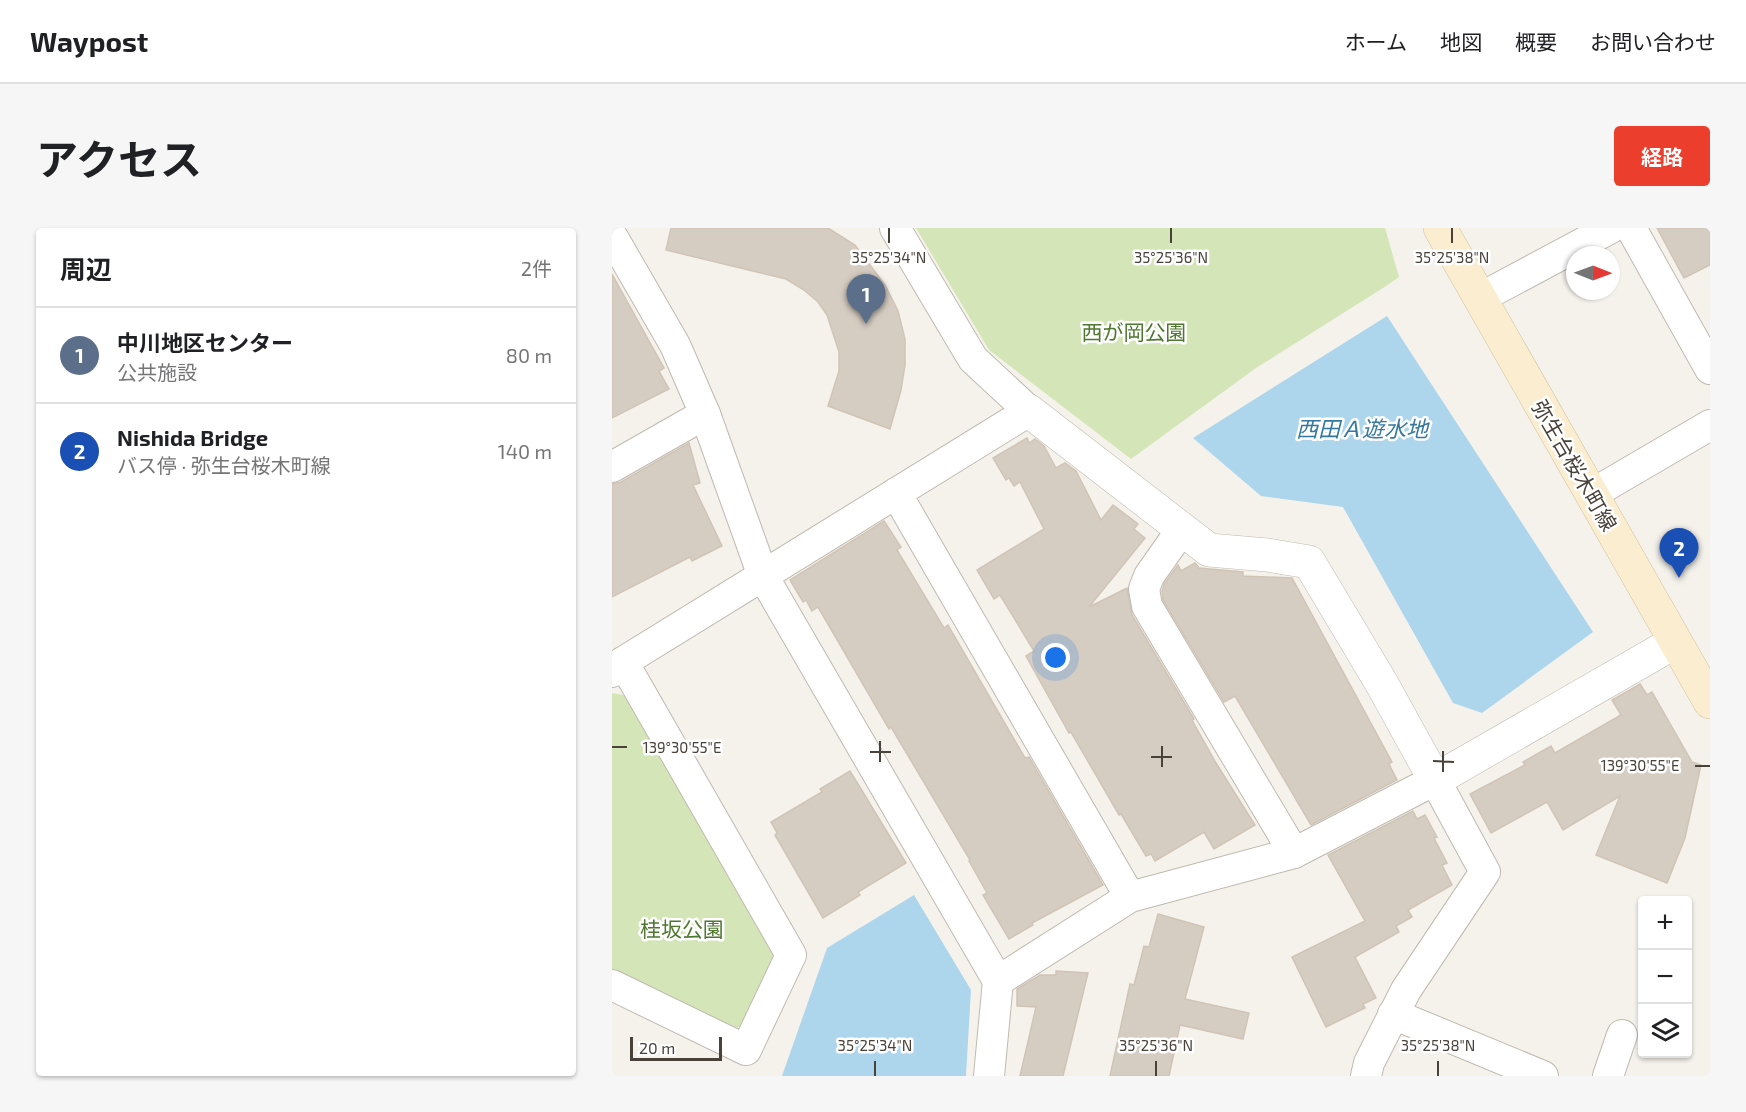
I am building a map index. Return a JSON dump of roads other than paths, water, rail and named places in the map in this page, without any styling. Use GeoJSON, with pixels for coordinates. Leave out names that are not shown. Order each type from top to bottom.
{"type":"FeatureCollection","features":[{"type":"Feature","properties":{"kind":"main road","name":"弥生台桜木町線"},"geometry":{"type":"LineString","coordinates":[[1440,228],[1710,702]]}},
{"type":"Feature","properties":{"kind":"street"},"geometry":{"type":"LineString","coordinates":[[895,228],[973,359],[1029,411],[1209,550],[1267,555],[1309,562],[1382,684],[1485,872],[1406,990],[1369,1063],[1366,1076]]}},
{"type":"Feature","properties":{"kind":"street"},"geometry":{"type":"LineString","coordinates":[[1480,298],[1611,228]]}},
{"type":"Feature","properties":{"kind":"street"},"geometry":{"type":"LineString","coordinates":[[1631,228],[1710,369]]}},
{"type":"Feature","properties":{"kind":"street"},"geometry":{"type":"LineString","coordinates":[[612,236],[621,275],[675,345],[705,414],[763,576],[998,981],[989,1076]]}},
{"type":"Feature","properties":{"kind":"street"},"geometry":{"type":"LineString","coordinates":[[612,985],[746,1050],[790,955],[617,667],[1029,411]]}},
{"type":"Feature","properties":{"kind":"street"},"geometry":{"type":"LineString","coordinates":[[612,467],[705,414]]}},
{"type":"Feature","properties":{"kind":"street"},"geometry":{"type":"LineString","coordinates":[[1592,494],[1710,425]]}},
{"type":"Feature","properties":{"kind":"street"},"geometry":{"type":"LineString","coordinates":[[896,493],[1130,897]]}},
{"type":"Feature","properties":{"kind":"street"},"geometry":{"type":"LineString","coordinates":[[1182,530],[1149,576],[1143,589],[1147,606],[1294,853]]}},
{"type":"Feature","properties":{"kind":"street"},"geometry":{"type":"LineString","coordinates":[[998,981],[1130,897],[1294,853],[1435,780],[1675,642]]}},
{"type":"Feature","properties":{"kind":"street"},"geometry":{"type":"LineString","coordinates":[[1394,1014],[1543,1076]]}},
{"type":"Feature","properties":{"kind":"street"},"geometry":{"type":"LineString","coordinates":[[1608,1076],[1622,1035]]}},
{"type":"Feature","properties":{"kind":"water","name":"西田Ａ遊水地"},"geometry":{"type":"Polygon","coordinates":[[[1387,316],[1593,632],[1482,713],[1453,703],[1343,507],[1261,496],[1193,438],[1387,316]]]}},
{"type":"Feature","properties":{"kind":"water"},"geometry":{"type":"Polygon","coordinates":[[[914,895],[971,990],[966,1076],[782,1076],[827,948],[914,895]]]}},
{"type":"Feature","properties":{"kind":"place","name":"中川地区センター"},"geometry":{"type":"Point","coordinates":[866,324]}},
{"type":"Feature","properties":{"kind":"place","name":"Nishida Bridge"},"geometry":{"type":"Point","coordinates":[1679,578]}},
{"type":"Feature","properties":{"kind":"park label","name":"西が岡公園"},"geometry":{"type":"Point","coordinates":[1134,331]}},
{"type":"Feature","properties":{"kind":"park label","name":"桂坂公園"},"geometry":{"type":"Point","coordinates":[682,928]}}]}
